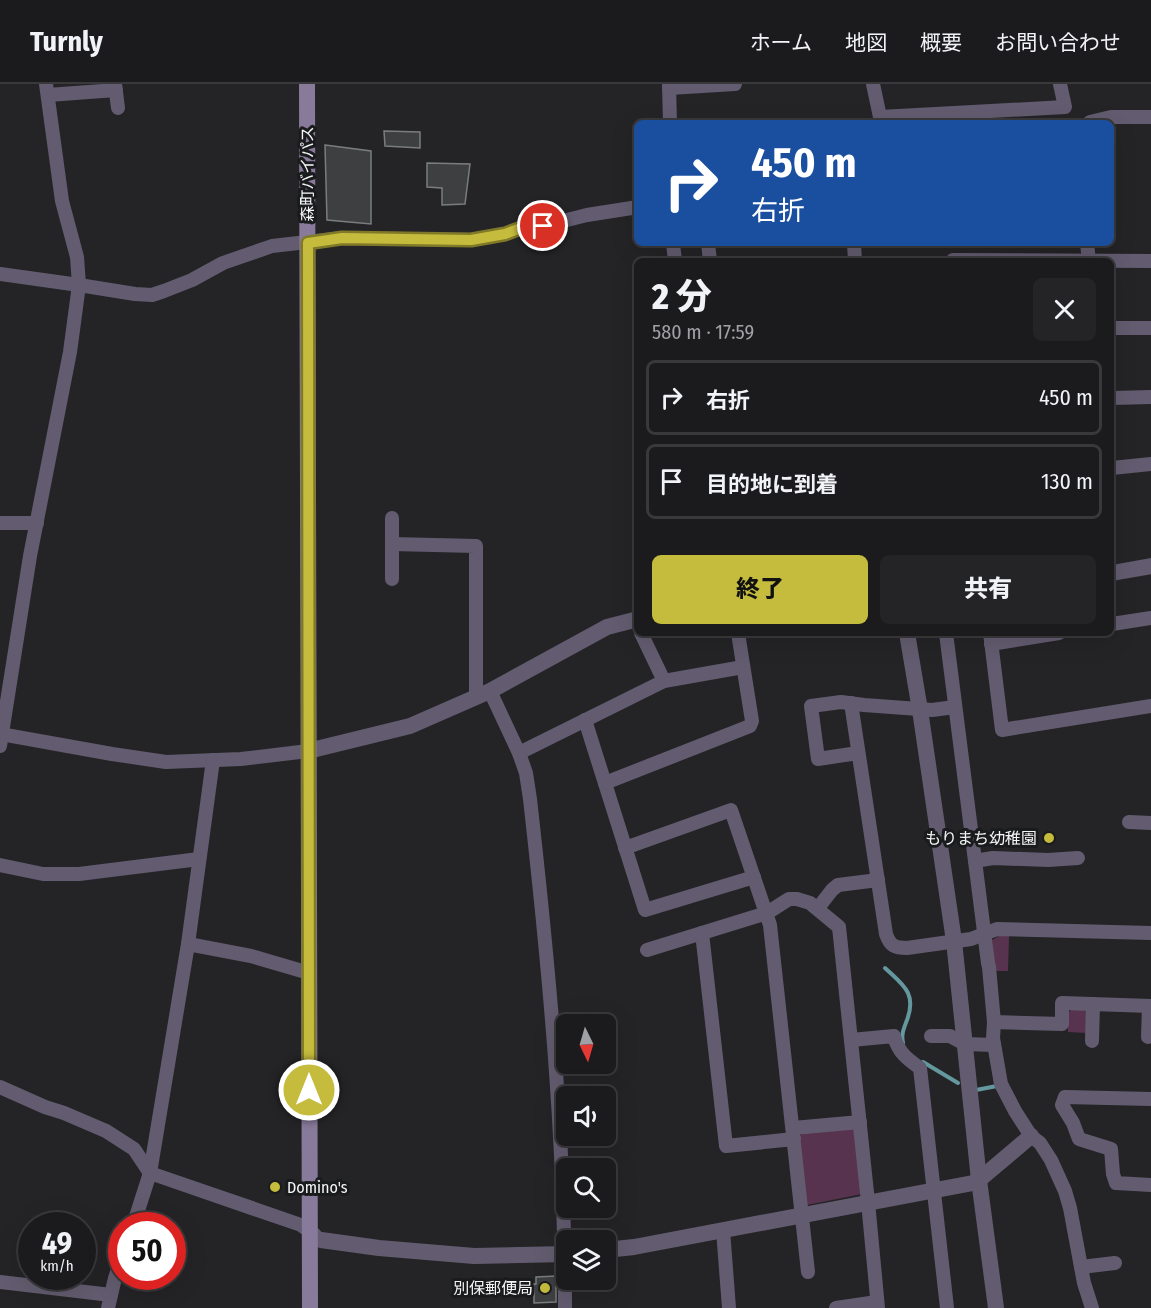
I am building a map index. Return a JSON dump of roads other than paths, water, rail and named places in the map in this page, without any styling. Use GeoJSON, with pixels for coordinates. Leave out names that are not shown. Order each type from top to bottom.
{"type":"FeatureCollection","features":[{"type":"Feature","properties":{"kind":"main road","name":"森町バイパス"},"geometry":{"type":"LineString","coordinates":[[307,84],[309,973],[315,1235],[309,1308]]}},
{"type":"Feature","properties":{"kind":"street"},"geometry":{"type":"LineString","coordinates":[[670,120],[669,86],[735,84]]}},
{"type":"Feature","properties":{"kind":"street"},"geometry":{"type":"LineString","coordinates":[[873,84],[880,117],[1065,107],[1060,84]]}},
{"type":"Feature","properties":{"kind":"street"},"geometry":{"type":"LineString","coordinates":[[118,108],[116,87],[47,90],[62,201],[77,257],[79,285],[70,352],[37,523],[1,738],[166,762],[241,759],[308,751],[410,726],[483,694],[608,627],[634,623]]}},
{"type":"Feature","properties":{"kind":"street"},"geometry":{"type":"LineString","coordinates":[[1098,120],[1111,117],[1151,117]]}},
{"type":"Feature","properties":{"kind":"street"},"geometry":{"type":"LineString","coordinates":[[0,274],[152,295],[192,280],[223,262],[272,246],[342,238],[471,240],[505,234],[521,228],[543,226],[587,215],[634,208]]}},
{"type":"Feature","properties":{"kind":"street"},"geometry":{"type":"LineString","coordinates":[[1114,261],[1151,261]]}},
{"type":"Feature","properties":{"kind":"street"},"geometry":{"type":"LineString","coordinates":[[1114,328],[1151,328]]}},
{"type":"Feature","properties":{"kind":"street"},"geometry":{"type":"LineString","coordinates":[[1114,398],[1151,398]]}},
{"type":"Feature","properties":{"kind":"street"},"geometry":{"type":"LineString","coordinates":[[1114,468],[1151,464]]}},
{"type":"Feature","properties":{"kind":"street"},"geometry":{"type":"LineString","coordinates":[[392,518],[392,579]]}},
{"type":"Feature","properties":{"kind":"street"},"geometry":{"type":"LineString","coordinates":[[0,523],[37,523]]}},
{"type":"Feature","properties":{"kind":"street"},"geometry":{"type":"LineString","coordinates":[[392,544],[476,546],[483,694],[519,753],[526,773],[530,799],[553,1020],[565,1230]]}},
{"type":"Feature","properties":{"kind":"street"},"geometry":{"type":"LineString","coordinates":[[1114,573],[1151,566]]}},
{"type":"Feature","properties":{"kind":"street"},"geometry":{"type":"LineString","coordinates":[[1114,624],[1151,618]]}},
{"type":"Feature","properties":{"kind":"street"},"geometry":{"type":"LineString","coordinates":[[644,636],[664,681]]}},
{"type":"Feature","properties":{"kind":"street"},"geometry":{"type":"LineString","coordinates":[[604,783],[750,726],[752,721],[738,636]]}},
{"type":"Feature","properties":{"kind":"street"},"geometry":{"type":"LineString","coordinates":[[908,636],[954,941],[979,1180],[996,1308]]}},
{"type":"Feature","properties":{"kind":"street"},"geometry":{"type":"LineString","coordinates":[[946,636],[990,972],[994,1045],[1001,1084],[1015,1112],[1051,1160],[1065,1191],[1092,1308]]}},
{"type":"Feature","properties":{"kind":"street"},"geometry":{"type":"LineString","coordinates":[[1024,636],[990,639],[1002,730],[1151,706]]}},
{"type":"Feature","properties":{"kind":"street"},"geometry":{"type":"LineString","coordinates":[[519,753],[664,681],[743,667]]}},
{"type":"Feature","properties":{"kind":"street"},"geometry":{"type":"LineString","coordinates":[[858,753],[818,759],[811,706],[841,702],[920,710],[956,707]]}},
{"type":"Feature","properties":{"kind":"street"},"geometry":{"type":"LineString","coordinates":[[851,703],[886,934],[891,945],[907,948],[971,939],[997,929],[1151,933]]}},
{"type":"Feature","properties":{"kind":"street"},"geometry":{"type":"LineString","coordinates":[[585,720],[645,910],[754,877]]}},
{"type":"Feature","properties":{"kind":"street"},"geometry":{"type":"LineString","coordinates":[[137,1212],[150,1173],[188,944],[213,760]]}},
{"type":"Feature","properties":{"kind":"street"},"geometry":{"type":"LineString","coordinates":[[625,848],[731,810],[770,925],[808,1272]]}},
{"type":"Feature","properties":{"kind":"street"},"geometry":{"type":"LineString","coordinates":[[1129,822],[1151,823]]}},
{"type":"Feature","properties":{"kind":"street"},"geometry":{"type":"LineString","coordinates":[[975,861],[993,858],[1048,860],[1078,858]]}},
{"type":"Feature","properties":{"kind":"street"},"geometry":{"type":"LineString","coordinates":[[0,865],[43,874],[79,874],[199,859]]}},
{"type":"Feature","properties":{"kind":"street"},"geometry":{"type":"LineString","coordinates":[[818,908],[838,885],[878,880]]}},
{"type":"Feature","properties":{"kind":"street"},"geometry":{"type":"LineString","coordinates":[[647,950],[767,913],[789,899],[810,903],[839,927],[878,1305],[836,1308]]}},
{"type":"Feature","properties":{"kind":"street"},"geometry":{"type":"LineString","coordinates":[[702,933],[726,1146],[860,1122]]}},
{"type":"Feature","properties":{"kind":"street"},"geometry":{"type":"LineString","coordinates":[[188,944],[251,956],[309,973]]}},
{"type":"Feature","properties":{"kind":"street"},"geometry":{"type":"LineString","coordinates":[[994,1022],[1062,1024],[1062,1003],[1150,1006],[1148,1037]]}},
{"type":"Feature","properties":{"kind":"street"},"geometry":{"type":"LineString","coordinates":[[1092,1004],[1092,1041]]}},
{"type":"Feature","properties":{"kind":"street"},"geometry":{"type":"LineString","coordinates":[[852,1040],[894,1036],[901,1052],[921,1068],[947,1308]]}},
{"type":"Feature","properties":{"kind":"street"},"geometry":{"type":"LineString","coordinates":[[931,1036],[950,1036],[965,1044],[994,1045]]}},
{"type":"Feature","properties":{"kind":"street"},"geometry":{"type":"LineString","coordinates":[[0,1087],[106,1131],[134,1149],[150,1173],[301,1225],[315,1235],[378,1248],[474,1256],[556,1254]]}},
{"type":"Feature","properties":{"kind":"street"},"geometry":{"type":"LineString","coordinates":[[1151,1100],[1065,1097],[1062,1105],[1079,1139],[1110,1149],[1116,1183],[1151,1185]]}},
{"type":"Feature","properties":{"kind":"street"},"geometry":{"type":"LineString","coordinates":[[616,1249],[973,1183],[1031,1136]]}},
{"type":"Feature","properties":{"kind":"street"},"geometry":{"type":"LineString","coordinates":[[723,1230],[729,1308]]}},
{"type":"Feature","properties":{"kind":"street"},"geometry":{"type":"LineString","coordinates":[[1081,1267],[1115,1263]]}},
{"type":"Feature","properties":{"kind":"street"},"geometry":{"type":"LineString","coordinates":[[0,1282],[110,1301]]}},
{"type":"Feature","properties":{"kind":"street"},"geometry":{"type":"LineString","coordinates":[[566,1290],[566,1308]]}},
{"type":"Feature","properties":{"kind":"waterway"},"geometry":{"type":"LineString","coordinates":[[885,968],[903,985],[909,996],[910,1011],[903,1031],[903,1043]]}},
{"type":"Feature","properties":{"kind":"waterway"},"geometry":{"type":"LineString","coordinates":[[923,1062],[958,1083]]}},
{"type":"Feature","properties":{"kind":"waterway"},"geometry":{"type":"LineString","coordinates":[[976,1090],[997,1086]]}},
{"type":"Feature","properties":{"kind":"place","name":"もりまち幼稚園"},"geometry":{"type":"Point","coordinates":[1049,838]}},
{"type":"Feature","properties":{"kind":"place","name":"Domino's"},"geometry":{"type":"Point","coordinates":[275,1187]}},
{"type":"Feature","properties":{"kind":"place","name":"別保郵便局"},"geometry":{"type":"Point","coordinates":[545,1288]}}]}
